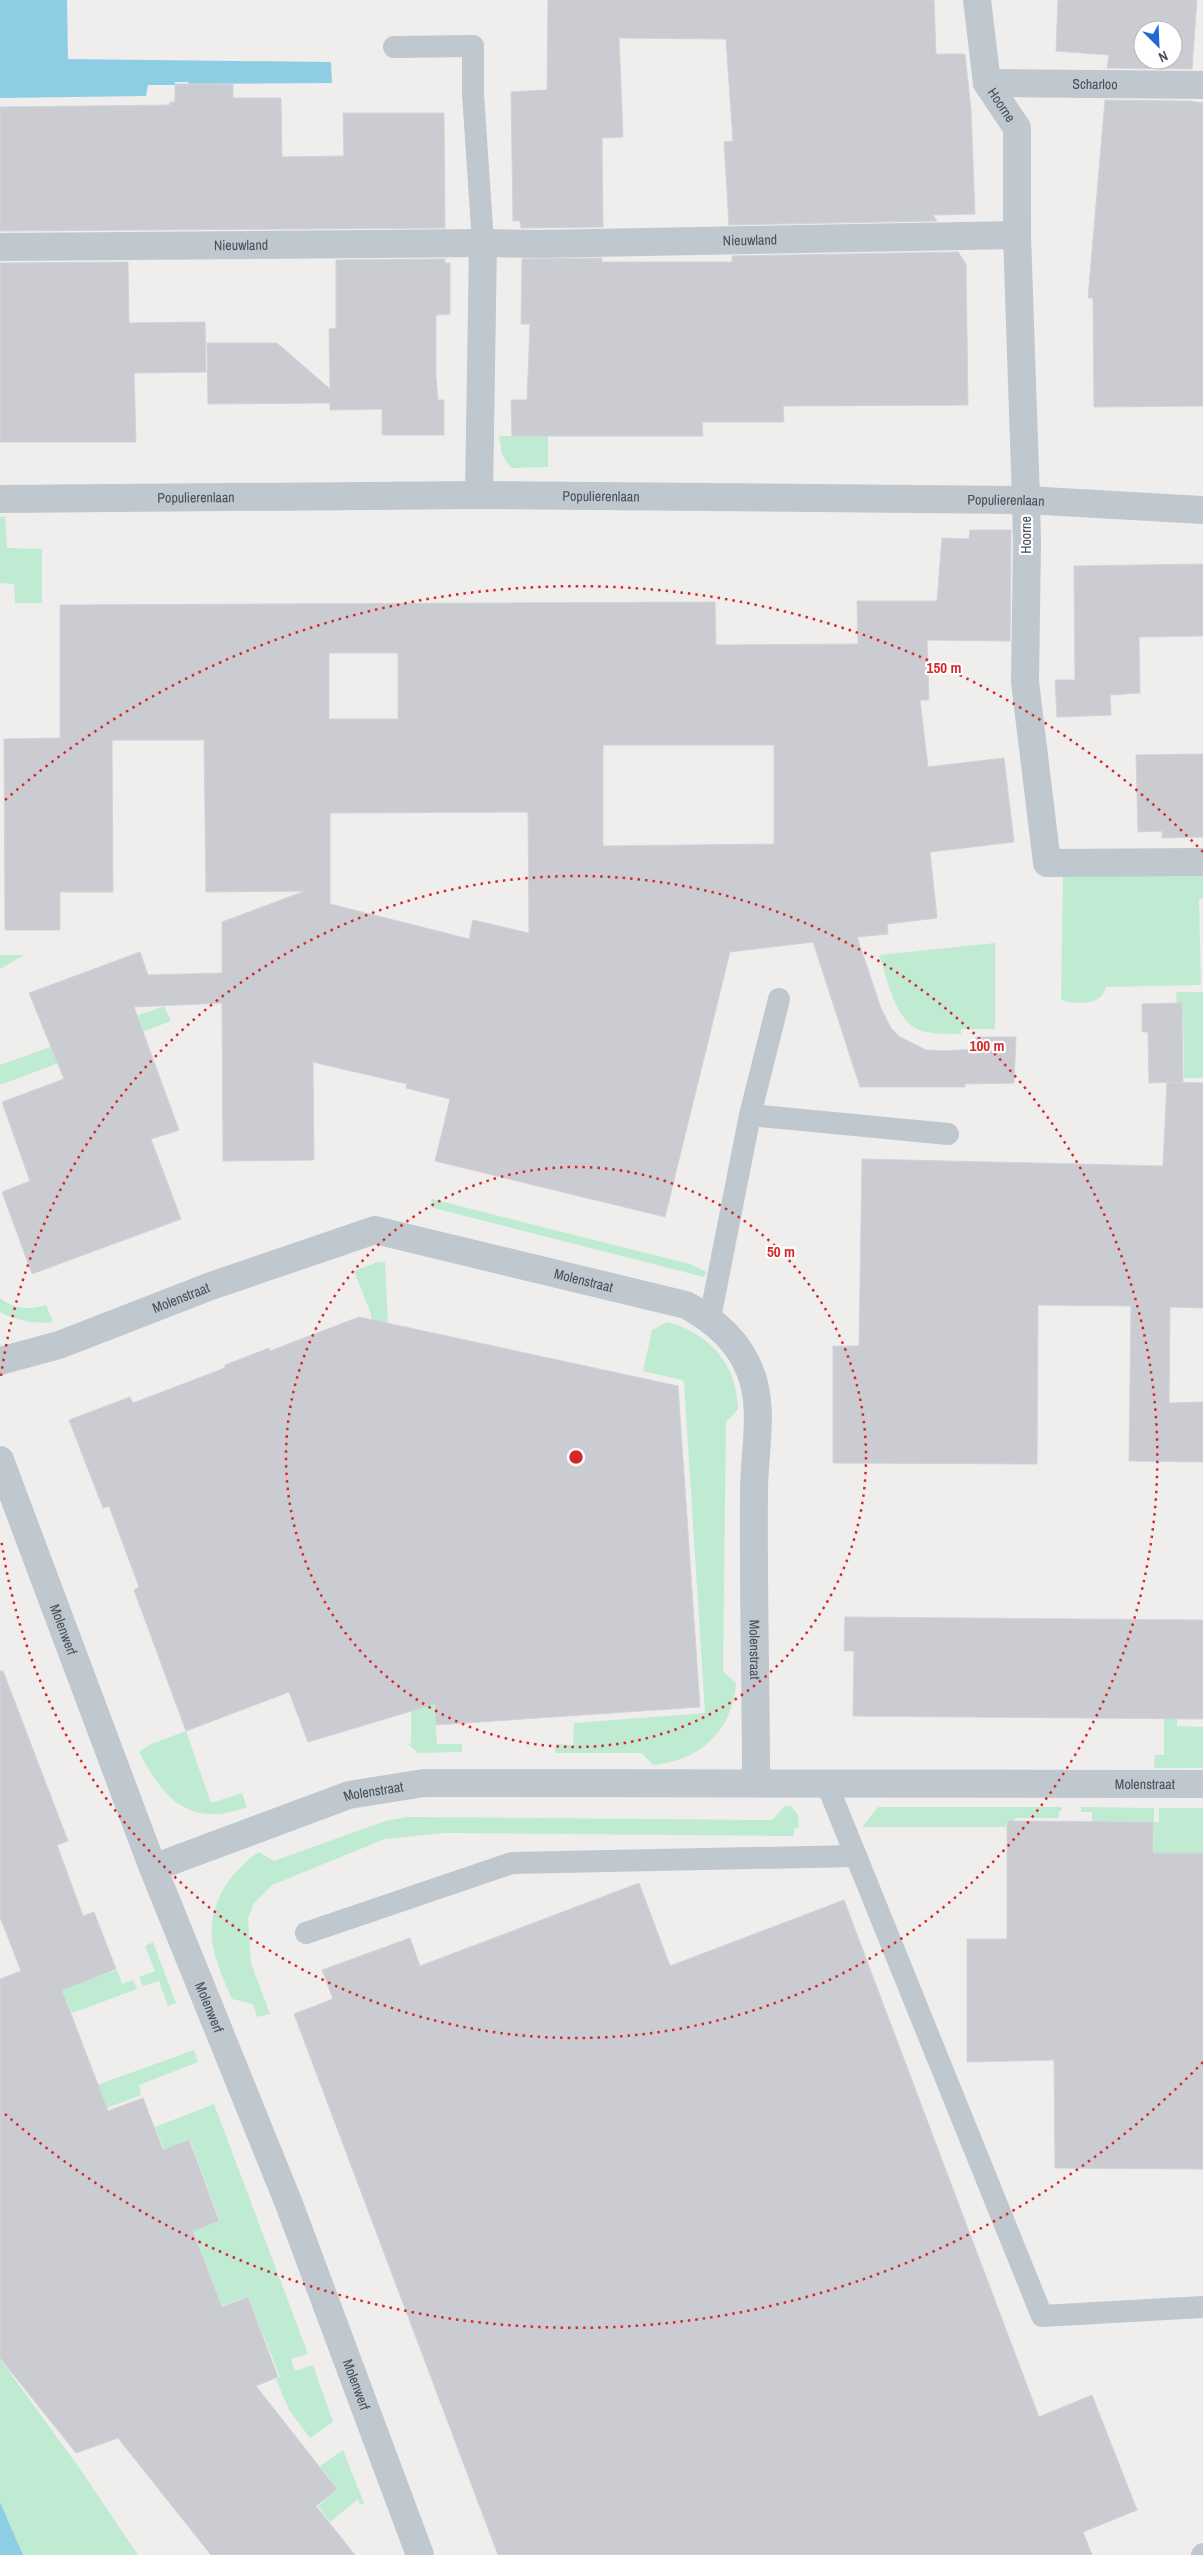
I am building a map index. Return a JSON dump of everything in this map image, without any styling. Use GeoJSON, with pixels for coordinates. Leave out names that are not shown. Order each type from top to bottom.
{"type":"FeatureCollection","features":[{"type":"Feature","properties":{"kind":"street","name":"Hoorne"},"geometry":{"type":"LineString","coordinates":[[977,0],[987,82],[1017,128],[1017,236],[1027,542],[1026,682],[1048,863],[1203,862]]}},
{"type":"Feature","properties":{"kind":"street","name":"Scharloo"},"geometry":{"type":"LineString","coordinates":[[987,82],[1203,85]]}},
{"type":"Feature","properties":{"kind":"street","name":"Nieuwland"},"geometry":{"type":"LineString","coordinates":[[0,247],[548,244],[1017,236]]}},
{"type":"Feature","properties":{"kind":"street"},"geometry":{"type":"LineString","coordinates":[[479,495],[483,243]]}},
{"type":"Feature","properties":{"kind":"street","name":"Populierenlaan"},"geometry":{"type":"LineString","coordinates":[[0,499],[479,495],[1026,500],[1203,510]]}},
{"type":"Feature","properties":{"kind":"street","name":"Molenstraat"},"geometry":{"type":"LineString","coordinates":[[0,1362],[59,1345],[210,1286],[375,1230],[686,1305],[710,1318],[733,1342],[750,1370],[758,1399],[754,1492],[756,1782]]}},
{"type":"Feature","properties":{"kind":"street","name":"Molenwerf"},"geometry":{"type":"LineString","coordinates":[[0,1460],[154,1868],[289,2204],[420,2555]]}},
{"type":"Feature","properties":{"kind":"street","name":"Molenstraat"},"geometry":{"type":"LineString","coordinates":[[154,1868],[348,1795],[424,1783],[826,1782],[1203,1784]]}},
{"type":"Feature","properties":{"kind":"lane"},"geometry":{"type":"LineString","coordinates":[[394,47],[473,46],[473,94],[483,243]]}},
{"type":"Feature","properties":{"kind":"lane"},"geometry":{"type":"LineString","coordinates":[[710,1318],[750,1115],[779,999]]}},
{"type":"Feature","properties":{"kind":"lane"},"geometry":{"type":"LineString","coordinates":[[750,1115],[948,1134]]}},
{"type":"Feature","properties":{"kind":"lane"},"geometry":{"type":"LineString","coordinates":[[826,1782],[1042,2316],[1203,2307]]}},
{"type":"Feature","properties":{"kind":"lane"},"geometry":{"type":"LineString","coordinates":[[306,1933],[512,1863],[856,1856]]}},
{"type":"Feature","properties":{"kind":"green space"},"geometry":{"type":"Polygon","coordinates":[[[499,436],[548,436],[548,467],[511,468],[502,455],[499,436]]]}},
{"type":"Feature","properties":{"kind":"green space"},"geometry":{"type":"Polygon","coordinates":[[[5,516],[7,548],[42,549],[42,603],[15,603],[14,584],[0,583],[0,517],[5,516]]]}},
{"type":"Feature","properties":{"kind":"green space"},"geometry":{"type":"Polygon","coordinates":[[[1203,874],[1203,898],[1199,899],[1201,985],[1106,987],[1099,998],[1094,1001],[1074,1003],[1061,1000],[1063,877],[1203,874]]]}},
{"type":"Feature","properties":{"kind":"green space"},"geometry":{"type":"Polygon","coordinates":[[[995,943],[995,1029],[961,1029],[961,1034],[934,1033],[915,1028],[907,1021],[894,1001],[879,955],[995,943]]]}},
{"type":"Feature","properties":{"kind":"green space"},"geometry":{"type":"Polygon","coordinates":[[[0,955],[24,955],[0,969],[0,955]]]}},
{"type":"Feature","properties":{"kind":"green space"},"geometry":{"type":"Polygon","coordinates":[[[1176,992],[1203,992],[1203,1078],[1184,1078],[1183,1012],[1177,1010],[1176,992]]]}},
{"type":"Feature","properties":{"kind":"green space"},"geometry":{"type":"Polygon","coordinates":[[[164,1006],[171,1021],[0,1085],[0,1065],[164,1006]]]}},
{"type":"Feature","properties":{"kind":"green space"},"geometry":{"type":"Polygon","coordinates":[[[432,1199],[690,1264],[707,1272],[704,1277],[430,1207],[432,1199]]]}},
{"type":"Feature","properties":{"kind":"green space"},"geometry":{"type":"Polygon","coordinates":[[[378,1262],[385,1262],[388,1324],[408,1327],[437,1744],[462,1744],[462,1752],[418,1753],[408,1744],[411,1743],[411,1703],[396,1703],[371,1314],[354,1271],[378,1262]]]}},
{"type":"Feature","properties":{"kind":"green space"},"geometry":{"type":"Polygon","coordinates":[[[0,1298],[5,1302],[22,1308],[46,1305],[53,1322],[39,1323],[6,1315],[0,1312],[0,1298]]]}},
{"type":"Feature","properties":{"kind":"green space"},"geometry":{"type":"Polygon","coordinates":[[[667,1322],[696,1334],[718,1353],[733,1378],[736,1393],[738,1409],[726,1422],[723,1671],[736,1683],[733,1700],[721,1729],[711,1740],[699,1750],[670,1762],[653,1765],[642,1753],[555,1753],[556,1744],[573,1745],[574,1723],[705,1713],[684,1382],[643,1371],[652,1330],[667,1322]]]}},
{"type":"Feature","properties":{"kind":"green space"},"geometry":{"type":"Polygon","coordinates":[[[1177,1629],[1177,1726],[1203,1727],[1203,1768],[1154,1768],[1155,1755],[1164,1755],[1164,1710],[1177,1629]]]}},
{"type":"Feature","properties":{"kind":"green space"},"geometry":{"type":"Polygon","coordinates":[[[186,1731],[211,1803],[242,1793],[247,1807],[227,1813],[210,1814],[194,1811],[181,1805],[169,1796],[158,1784],[139,1752],[149,1745],[186,1731]]]}},
{"type":"Feature","properties":{"kind":"green space"},"geometry":{"type":"Polygon","coordinates":[[[785,1806],[791,1806],[798,1815],[799,1828],[794,1828],[794,1836],[445,1833],[385,1839],[272,1885],[254,1903],[248,1918],[251,1963],[270,2014],[257,2017],[253,2004],[232,1999],[215,1955],[212,1924],[220,1896],[236,1872],[259,1852],[274,1861],[385,1821],[407,1817],[772,1820],[785,1806]]]}},
{"type":"Feature","properties":{"kind":"green space"},"geometry":{"type":"Polygon","coordinates":[[[878,1807],[1062,1807],[1062,1809],[1059,1812],[1059,1818],[1015,1818],[1014,1821],[1006,1821],[1006,1827],[862,1827],[878,1807]]]}},
{"type":"Feature","properties":{"kind":"green space"},"geometry":{"type":"Polygon","coordinates":[[[1081,1807],[1154,1808],[1154,1822],[1159,1822],[1159,1808],[1203,1808],[1203,1853],[1154,1853],[1153,1822],[1092,1821],[1092,1812],[1081,1812],[1081,1807]]]}},
{"type":"Feature","properties":{"kind":"green space"},"geometry":{"type":"Polygon","coordinates":[[[153,1942],[176,2003],[168,2006],[159,1981],[143,1986],[139,1977],[155,1971],[145,1946],[153,1942]]]}},
{"type":"Feature","properties":{"kind":"green space"},"geometry":{"type":"Polygon","coordinates":[[[117,1970],[122,1984],[133,1980],[137,1989],[72,2013],[62,1989],[117,1970]]]}},
{"type":"Feature","properties":{"kind":"green space"},"geometry":{"type":"Polygon","coordinates":[[[194,2050],[198,2062],[139,2085],[141,2095],[0,2148],[0,2120],[194,2050]]]}},
{"type":"Feature","properties":{"kind":"green space"},"geometry":{"type":"Polygon","coordinates":[[[214,2104],[308,2354],[291,2359],[295,2371],[313,2365],[333,2422],[310,2438],[289,2410],[276,2379],[280,2377],[248,2296],[222,2306],[194,2231],[220,2221],[190,2140],[164,2149],[155,2127],[214,2104]]]}},
{"type":"Feature","properties":{"kind":"green space"},"geometry":{"type":"Polygon","coordinates":[[[0,2359],[80,2469],[138,2555],[23,2555],[0,2502],[0,2359]]]}},
{"type":"Feature","properties":{"kind":"green space"},"geometry":{"type":"Polygon","coordinates":[[[343,2450],[364,2503],[360,2505],[358,2499],[330,2522],[318,2506],[338,2489],[320,2466],[343,2450]]]}},
{"type":"Feature","properties":{"kind":"water"},"geometry":{"type":"Polygon","coordinates":[[[0,0],[67,0],[68,59],[331,62],[332,83],[189,84],[188,82],[175,82],[175,85],[148,85],[146,96],[0,98],[0,0]]]}},
{"type":"Feature","properties":{"kind":"water"},"geometry":{"type":"Polygon","coordinates":[[[0,2502],[23,2555],[0,2555],[0,2502]]]}},
{"type":"Feature","properties":{"kind":"building"},"geometry":{"type":"Polygon","coordinates":[[[548,0],[934,0],[936,54],[965,54],[971,110],[975,214],[933,215],[937,221],[729,225],[724,142],[733,141],[726,39],[619,38],[623,137],[602,138],[603,227],[521,228],[520,221],[513,221],[511,92],[547,90],[548,0]]]}},
{"type":"Feature","properties":{"kind":"building"},"geometry":{"type":"Polygon","coordinates":[[[1058,0],[1197,0],[1192,69],[1183,69],[1183,20],[1133,20],[1133,68],[1107,68],[1109,55],[1056,51],[1058,0]]]}},
{"type":"Feature","properties":{"kind":"building"},"geometry":{"type":"Polygon","coordinates":[[[175,84],[233,84],[233,98],[281,98],[282,157],[344,156],[343,113],[444,113],[445,228],[0,231],[0,107],[170,105],[170,102],[175,102],[175,84]]]}},
{"type":"Feature","properties":{"kind":"building"},"geometry":{"type":"Polygon","coordinates":[[[1105,100],[1190,101],[1203,103],[1203,406],[1094,407],[1093,298],[1088,298],[1105,100]]]}},
{"type":"Feature","properties":{"kind":"building"},"geometry":{"type":"Polygon","coordinates":[[[958,252],[966,264],[968,405],[783,406],[784,422],[702,422],[703,436],[512,436],[511,400],[527,400],[530,324],[521,324],[522,259],[602,258],[602,262],[732,262],[732,256],[958,252]]]}},
{"type":"Feature","properties":{"kind":"building"},"geometry":{"type":"Polygon","coordinates":[[[445,259],[445,263],[450,263],[450,314],[436,315],[436,377],[438,400],[444,400],[444,435],[382,435],[382,409],[330,410],[330,403],[208,404],[207,343],[277,343],[330,389],[329,329],[336,328],[336,260],[445,259]]]}},
{"type":"Feature","properties":{"kind":"building"},"geometry":{"type":"Polygon","coordinates":[[[128,262],[129,323],[205,322],[206,372],[134,373],[136,442],[0,442],[0,263],[128,262]]]}},
{"type":"Feature","properties":{"kind":"building"},"geometry":{"type":"Polygon","coordinates":[[[970,530],[1011,530],[1010,641],[927,640],[929,700],[920,700],[928,767],[1004,758],[1014,842],[930,852],[937,918],[887,924],[888,934],[857,937],[881,1008],[891,1028],[900,1037],[926,1050],[945,1051],[976,1049],[976,1037],[1016,1037],[1014,1083],[965,1084],[965,1087],[860,1087],[813,942],[730,952],[665,1217],[435,1161],[450,1099],[406,1088],[407,1084],[313,1062],[314,1160],[223,1161],[222,1003],[134,1007],[179,1130],[151,1139],[181,1219],[32,1274],[2,1192],[30,1181],[2,1102],[64,1079],[29,993],[140,952],[148,975],[222,973],[222,922],[305,891],[206,892],[204,740],[112,740],[113,892],[60,892],[60,930],[5,930],[4,739],[60,738],[60,605],[715,602],[716,645],[858,644],[857,601],[937,601],[942,538],[969,539],[970,530]],[[329,653],[329,719],[398,719],[398,653],[329,653]],[[603,745],[603,846],[774,844],[774,745],[603,745]],[[528,812],[330,813],[330,904],[469,939],[473,920],[529,933],[528,812]]]}},
{"type":"Feature","properties":{"kind":"building"},"geometry":{"type":"Polygon","coordinates":[[[1203,564],[1203,636],[1139,637],[1140,693],[1110,695],[1111,715],[1057,717],[1055,680],[1075,680],[1074,566],[1203,564]]]}},
{"type":"Feature","properties":{"kind":"building"},"geometry":{"type":"Polygon","coordinates":[[[1203,754],[1203,837],[1162,838],[1162,831],[1138,832],[1136,755],[1203,754]]]}},
{"type":"Feature","properties":{"kind":"building"},"geometry":{"type":"Polygon","coordinates":[[[1182,1003],[1183,1082],[1149,1083],[1148,1032],[1142,1032],[1142,1004],[1182,1003]]]}},
{"type":"Feature","properties":{"kind":"building"},"geometry":{"type":"Polygon","coordinates":[[[1167,1082],[1203,1083],[1203,1308],[1170,1307],[1169,1403],[1203,1402],[1203,1462],[1129,1461],[1131,1306],[1038,1305],[1037,1464],[833,1463],[833,1346],[859,1346],[862,1159],[1163,1166],[1167,1082]]]}},
{"type":"Feature","properties":{"kind":"building"},"geometry":{"type":"Polygon","coordinates":[[[359,1317],[678,1386],[700,1707],[436,1725],[435,1704],[308,1742],[289,1692],[186,1731],[134,1590],[139,1587],[109,1506],[103,1508],[69,1420],[130,1397],[133,1403],[225,1368],[225,1365],[269,1348],[270,1351],[359,1317]]]}},
{"type":"Feature","properties":{"kind":"building"},"geometry":{"type":"Polygon","coordinates":[[[845,1617],[1203,1620],[1203,1719],[853,1716],[854,1651],[844,1651],[845,1617]]]}},
{"type":"Feature","properties":{"kind":"building"},"geometry":{"type":"Polygon","coordinates":[[[0,1671],[3,1671],[68,1841],[57,1845],[83,1916],[94,1912],[116,1969],[62,1990],[108,2111],[143,2098],[163,2150],[189,2140],[219,2221],[193,2231],[222,2307],[248,2297],[278,2377],[256,2386],[337,2489],[316,2506],[355,2555],[211,2555],[118,2438],[76,2453],[0,2358],[0,1979],[21,1971],[0,1917],[0,1671]]]}},
{"type":"Feature","properties":{"kind":"building"},"geometry":{"type":"Polygon","coordinates":[[[1007,1821],[1153,1822],[1153,1853],[1203,1853],[1203,2169],[1055,2168],[1054,2060],[967,2062],[967,1939],[1007,1939],[1007,1821]]]}},
{"type":"Feature","properties":{"kind":"building"},"geometry":{"type":"Polygon","coordinates":[[[639,1883],[670,1966],[844,1900],[1039,2417],[1092,2395],[1137,2510],[1083,2532],[1092,2555],[498,2555],[294,2014],[333,1999],[322,1970],[410,1938],[420,1966],[639,1883]]]}}]}
